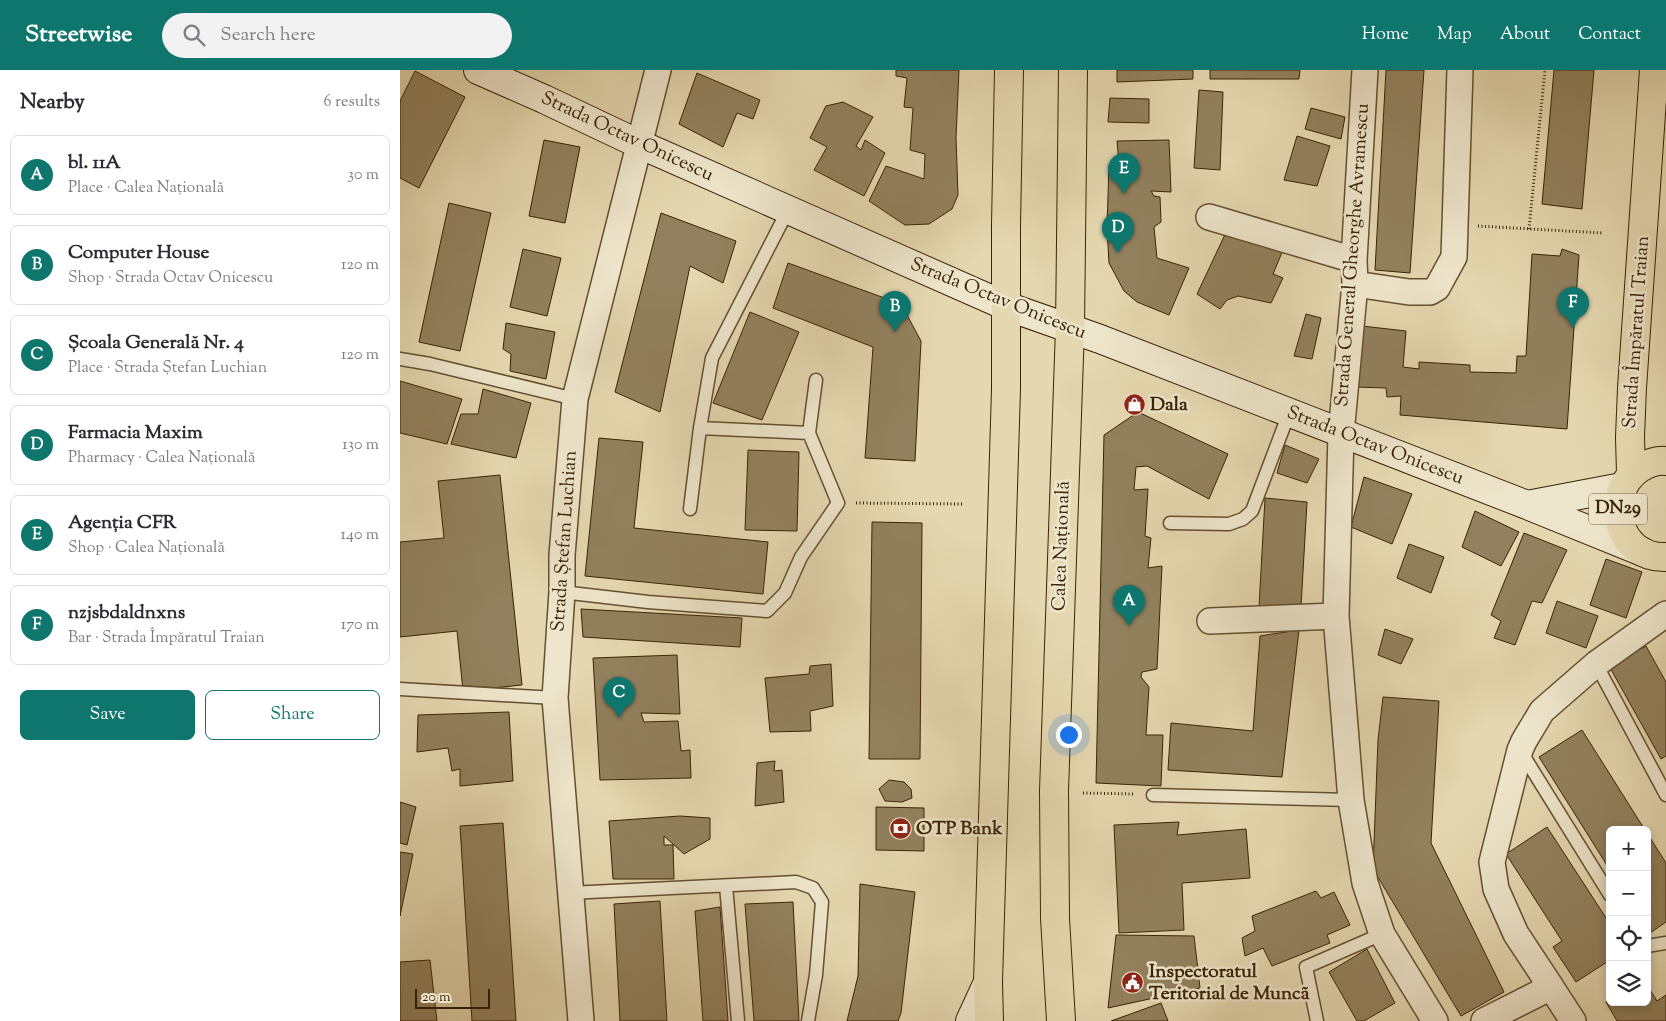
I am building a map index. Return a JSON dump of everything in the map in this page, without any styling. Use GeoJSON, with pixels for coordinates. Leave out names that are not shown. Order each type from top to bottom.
{"type":"FeatureCollection","features":[{"type":"Feature","properties":{"kind":"main road"},"geometry":{"type":"LineString","coordinates":[[989,1021],[988,982],[1006,389],[1006,225],[1009,70]]}},
{"type":"Feature","properties":{"kind":"main road","name":"Calea Națională"},"geometry":{"type":"LineString","coordinates":[[1061,1021],[1055,918],[1054,792],[1070,328],[1073,70]]}},
{"type":"Feature","properties":{"kind":"main road","name":"Strada Împăratul Traian"},"geometry":{"type":"LineString","coordinates":[[1627,480],[1654,70]]}},
{"type":"Feature","properties":{"kind":"main road","name":"DN29"},"geometry":{"type":"LineString","coordinates":[[1655,555],[1630,542],[1618,520],[1618,502],[1627,480],[1646,465],[1666,461]]}},
{"type":"Feature","properties":{"kind":"street","name":"Strada Octav Onicescu"},"geometry":{"type":"LineString","coordinates":[[478,70],[639,144],[1006,306],[1070,328],[1655,555]]}},
{"type":"Feature","properties":{"kind":"street","name":"Strada Ștefan Luchian"},"geometry":{"type":"LineString","coordinates":[[580,1021],[555,698],[562,592],[562,555],[575,399],[658,70]]}},
{"type":"Feature","properties":{"kind":"street","name":"Strada General Gheorghe Avramescu"},"geometry":{"type":"LineString","coordinates":[[1365,70],[1354,260],[1355,284],[1342,434],[1336,616],[1351,800],[1364,883],[1382,934],[1434,1021]]}},
{"type":"Feature","properties":{"kind":"street"},"geometry":{"type":"LineString","coordinates":[[1355,284],[1409,292],[1430,292],[1437,288],[1454,258],[1460,70]]}},
{"type":"Feature","properties":{"kind":"street"},"geometry":{"type":"LineString","coordinates":[[1209,217],[1354,260]]}},
{"type":"Feature","properties":{"kind":"street"},"geometry":{"type":"LineString","coordinates":[[1528,506],[1627,480]]}},
{"type":"Feature","properties":{"kind":"street"},"geometry":{"type":"LineString","coordinates":[[1573,1021],[1516,934],[1496,889],[1492,862],[1520,750],[1542,711],[1596,664],[1666,614]]}},
{"type":"Feature","properties":{"kind":"street"},"geometry":{"type":"LineString","coordinates":[[1210,621],[1336,616]]}},
{"type":"Feature","properties":{"kind":"street"},"geometry":{"type":"LineString","coordinates":[[970,1021],[988,982]]}},
{"type":"Feature","properties":{"kind":"street"},"geometry":{"type":"LineString","coordinates":[[1484,1021],[1551,988]]}},
{"type":"Feature","properties":{"kind":"lane"},"geometry":{"type":"LineString","coordinates":[[690,509],[700,428],[712,358],[788,210]]}},
{"type":"Feature","properties":{"kind":"lane"},"geometry":{"type":"LineString","coordinates":[[400,359],[430,364],[575,399]]}},
{"type":"Feature","properties":{"kind":"lane"},"geometry":{"type":"LineString","coordinates":[[562,592],[648,602],[767,611],[785,593],[801,557],[838,503],[809,433],[816,380]]}},
{"type":"Feature","properties":{"kind":"lane"},"geometry":{"type":"LineString","coordinates":[[1170,524],[1229,524],[1243,519],[1252,511],[1289,413]]}},
{"type":"Feature","properties":{"kind":"lane"},"geometry":{"type":"LineString","coordinates":[[700,428],[809,433]]}},
{"type":"Feature","properties":{"kind":"lane"},"geometry":{"type":"LineString","coordinates":[[1596,664],[1666,795]]}},
{"type":"Feature","properties":{"kind":"lane"},"geometry":{"type":"LineString","coordinates":[[400,689],[555,698]]}},
{"type":"Feature","properties":{"kind":"lane"},"geometry":{"type":"LineString","coordinates":[[1520,750],[1606,889]]}},
{"type":"Feature","properties":{"kind":"lane"},"geometry":{"type":"LineString","coordinates":[[1153,795],[1351,800]]}},
{"type":"Feature","properties":{"kind":"lane"},"geometry":{"type":"LineString","coordinates":[[569,893],[796,882],[813,888],[822,902],[816,975],[808,1021]]}},
{"type":"Feature","properties":{"kind":"lane"},"geometry":{"type":"LineString","coordinates":[[726,886],[738,1021]]}},
{"type":"Feature","properties":{"kind":"lane"},"geometry":{"type":"LineString","coordinates":[[1317,1021],[1306,967],[1382,934]]}},
{"type":"Feature","properties":{"kind":"lane"},"geometry":{"type":"LineString","coordinates":[[1651,945],[1666,943]]}},
{"type":"Feature","properties":{"kind":"path"},"geometry":{"type":"LineString","coordinates":[[1529,229],[1545,70]]}},
{"type":"Feature","properties":{"kind":"path"},"geometry":{"type":"LineString","coordinates":[[1455,224],[1603,233]]}},
{"type":"Feature","properties":{"kind":"path"},"geometry":{"type":"LineString","coordinates":[[838,503],[964,504]]}},
{"type":"Feature","properties":{"kind":"path"},"geometry":{"type":"LineString","coordinates":[[1083,793],[1153,795]]}},
{"type":"Feature","properties":{"kind":"building"},"geometry":{"type":"Polygon","coordinates":[[[896,70],[959,70],[956,138],[958,195],[952,209],[929,224],[905,225],[869,201],[886,166],[924,179],[925,154],[910,150],[913,108],[904,107],[907,78],[896,76],[896,70]]]}},
{"type":"Feature","properties":{"kind":"building"},"geometry":{"type":"Polygon","coordinates":[[[1117,70],[1193,70],[1193,79],[1117,82],[1117,70]]]}},
{"type":"Feature","properties":{"kind":"building"},"geometry":{"type":"Polygon","coordinates":[[[1210,70],[1300,70],[1299,79],[1210,79],[1210,70]]]}},
{"type":"Feature","properties":{"kind":"building"},"geometry":{"type":"Polygon","coordinates":[[[1386,70],[1424,70],[1410,273],[1375,270],[1386,70]]]}},
{"type":"Feature","properties":{"kind":"building"},"geometry":{"type":"Polygon","coordinates":[[[1554,70],[1594,70],[1582,209],[1542,204],[1554,70]]]}},
{"type":"Feature","properties":{"kind":"building"},"geometry":{"type":"Polygon","coordinates":[[[415,71],[465,97],[419,188],[400,178],[400,101],[415,71]]]}},
{"type":"Feature","properties":{"kind":"building"},"geometry":{"type":"Polygon","coordinates":[[[697,73],[760,100],[753,119],[737,113],[723,147],[679,124],[697,73]]]}},
{"type":"Feature","properties":{"kind":"building"},"geometry":{"type":"Polygon","coordinates":[[[1199,90],[1223,92],[1220,170],[1194,168],[1199,90]]]}},
{"type":"Feature","properties":{"kind":"building"},"geometry":{"type":"Polygon","coordinates":[[[1110,98],[1149,99],[1149,123],[1108,122],[1110,98]]]}},
{"type":"Feature","properties":{"kind":"building"},"geometry":{"type":"Polygon","coordinates":[[[843,102],[873,117],[856,146],[861,150],[865,140],[885,153],[864,196],[814,170],[827,147],[810,138],[826,106],[843,102]]]}},
{"type":"Feature","properties":{"kind":"building"},"geometry":{"type":"Polygon","coordinates":[[[1311,108],[1345,117],[1341,139],[1305,129],[1311,108]]]}},
{"type":"Feature","properties":{"kind":"building"},"geometry":{"type":"Polygon","coordinates":[[[1297,136],[1330,146],[1317,186],[1284,180],[1297,136]]]}},
{"type":"Feature","properties":{"kind":"building"},"geometry":{"type":"Polygon","coordinates":[[[544,140],[580,147],[565,223],[529,216],[544,140]]]}},
{"type":"Feature","properties":{"kind":"building"},"geometry":{"type":"Polygon","coordinates":[[[1169,140],[1171,192],[1151,191],[1154,196],[1160,197],[1161,222],[1154,227],[1157,258],[1189,268],[1169,315],[1137,302],[1124,291],[1109,263],[1107,227],[1109,165],[1119,164],[1117,141],[1169,140]]]}},
{"type":"Feature","properties":{"kind":"building"},"geometry":{"type":"Polygon","coordinates":[[[449,203],[491,213],[460,351],[419,342],[449,203]]]}},
{"type":"Feature","properties":{"kind":"building"},"geometry":{"type":"Polygon","coordinates":[[[661,213],[736,241],[723,283],[690,266],[660,412],[615,392],[661,213]]]}},
{"type":"Feature","properties":{"kind":"building"},"geometry":{"type":"Polygon","coordinates":[[[1229,226],[1283,250],[1273,274],[1283,278],[1271,303],[1238,296],[1227,300],[1220,309],[1197,294],[1229,226]]]}},
{"type":"Feature","properties":{"kind":"building"},"geometry":{"type":"Polygon","coordinates":[[[523,249],[561,258],[547,316],[510,307],[523,249]]]}},
{"type":"Feature","properties":{"kind":"building"},"geometry":{"type":"Polygon","coordinates":[[[1562,249],[1579,255],[1567,429],[1400,415],[1401,396],[1387,397],[1386,388],[1356,387],[1362,326],[1406,331],[1403,367],[1419,369],[1419,362],[1470,365],[1470,372],[1516,373],[1517,356],[1526,356],[1532,254],[1560,256],[1562,249]]]}},
{"type":"Feature","properties":{"kind":"building"},"geometry":{"type":"Polygon","coordinates":[[[788,263],[901,304],[921,341],[915,461],[865,458],[873,347],[773,308],[788,263]]]}},
{"type":"Feature","properties":{"kind":"building"},"geometry":{"type":"Polygon","coordinates":[[[750,312],[799,332],[762,420],[713,403],[750,312]]]}},
{"type":"Feature","properties":{"kind":"building"},"geometry":{"type":"Polygon","coordinates":[[[1306,314],[1321,318],[1312,359],[1294,356],[1306,314]]]}},
{"type":"Feature","properties":{"kind":"building"},"geometry":{"type":"Polygon","coordinates":[[[506,323],[555,332],[546,379],[510,371],[511,354],[503,349],[506,323]]]}},
{"type":"Feature","properties":{"kind":"building"},"geometry":{"type":"Polygon","coordinates":[[[400,381],[462,399],[447,444],[400,433],[400,381]]]}},
{"type":"Feature","properties":{"kind":"building"},"geometry":{"type":"Polygon","coordinates":[[[483,389],[531,403],[516,458],[451,444],[461,414],[478,414],[483,389]]]}},
{"type":"Feature","properties":{"kind":"building"},"geometry":{"type":"Polygon","coordinates":[[[1138,412],[1228,454],[1209,499],[1147,466],[1136,467],[1134,490],[1148,489],[1145,536],[1151,538],[1148,568],[1162,566],[1157,669],[1142,672],[1141,677],[1149,687],[1146,735],[1163,735],[1161,786],[1096,783],[1104,435],[1138,412]]]}},
{"type":"Feature","properties":{"kind":"building"},"geometry":{"type":"Polygon","coordinates":[[[599,438],[643,442],[634,528],[768,542],[763,594],[585,576],[599,438]]]}},
{"type":"Feature","properties":{"kind":"building"},"geometry":{"type":"Polygon","coordinates":[[[1285,445],[1319,459],[1307,483],[1277,473],[1285,445]]]}},
{"type":"Feature","properties":{"kind":"building"},"geometry":{"type":"Polygon","coordinates":[[[748,450],[799,452],[797,531],[745,530],[748,450]]]}},
{"type":"Feature","properties":{"kind":"building"},"geometry":{"type":"Polygon","coordinates":[[[500,475],[522,685],[463,691],[457,631],[400,637],[400,542],[444,538],[438,481],[500,475]]]}},
{"type":"Feature","properties":{"kind":"building"},"geometry":{"type":"Polygon","coordinates":[[[1364,477],[1412,494],[1392,544],[1351,527],[1364,477]]]}},
{"type":"Feature","properties":{"kind":"building"},"geometry":{"type":"Polygon","coordinates":[[[1265,498],[1307,502],[1301,607],[1259,607],[1265,498]]]}},
{"type":"Feature","properties":{"kind":"building"},"geometry":{"type":"Polygon","coordinates":[[[1475,511],[1519,532],[1501,566],[1462,547],[1475,511]]]}},
{"type":"Feature","properties":{"kind":"building"},"geometry":{"type":"Polygon","coordinates":[[[872,522],[922,523],[920,759],[869,759],[872,522]]]}},
{"type":"Feature","properties":{"kind":"building"},"geometry":{"type":"Polygon","coordinates":[[[1524,533],[1567,550],[1542,603],[1532,601],[1515,645],[1494,638],[1501,621],[1491,615],[1524,533]]]}},
{"type":"Feature","properties":{"kind":"building"},"geometry":{"type":"Polygon","coordinates":[[[1409,544],[1444,557],[1431,593],[1397,578],[1409,544]]]}},
{"type":"Feature","properties":{"kind":"building"},"geometry":{"type":"Polygon","coordinates":[[[1606,559],[1642,572],[1626,618],[1590,605],[1606,559]]]}},
{"type":"Feature","properties":{"kind":"building"},"geometry":{"type":"Polygon","coordinates":[[[1557,601],[1598,616],[1586,648],[1546,633],[1557,601]]]}},
{"type":"Feature","properties":{"kind":"building"},"geometry":{"type":"Polygon","coordinates":[[[581,609],[742,618],[740,647],[583,637],[581,609]]]}},
{"type":"Feature","properties":{"kind":"building"},"geometry":{"type":"Polygon","coordinates":[[[1385,629],[1413,639],[1401,664],[1378,655],[1385,629]]]}},
{"type":"Feature","properties":{"kind":"building"},"geometry":{"type":"Polygon","coordinates":[[[1299,630],[1282,777],[1168,770],[1171,723],[1253,731],[1260,636],[1299,630]]]}},
{"type":"Feature","properties":{"kind":"building"},"geometry":{"type":"Polygon","coordinates":[[[1646,646],[1666,682],[1666,756],[1661,759],[1609,666],[1646,646]]]}},
{"type":"Feature","properties":{"kind":"building"},"geometry":{"type":"Polygon","coordinates":[[[677,655],[680,714],[641,713],[644,722],[678,721],[681,751],[690,750],[691,778],[600,780],[593,658],[677,655]]]}},
{"type":"Feature","properties":{"kind":"building"},"geometry":{"type":"Polygon","coordinates":[[[831,664],[833,706],[810,711],[811,731],[770,732],[765,678],[809,674],[810,666],[831,664]]]}},
{"type":"Feature","properties":{"kind":"building"},"geometry":{"type":"Polygon","coordinates":[[[1383,697],[1439,701],[1431,843],[1504,992],[1461,1016],[1373,869],[1378,740],[1383,697]]]}},
{"type":"Feature","properties":{"kind":"building"},"geometry":{"type":"Polygon","coordinates":[[[509,712],[513,781],[460,786],[460,769],[452,771],[448,748],[417,752],[418,715],[509,712]]]}},
{"type":"Feature","properties":{"kind":"building"},"geometry":{"type":"Polygon","coordinates":[[[1582,730],[1642,826],[1606,826],[1606,864],[1539,757],[1582,730]]]}},
{"type":"Feature","properties":{"kind":"building"},"geometry":{"type":"Polygon","coordinates":[[[775,761],[774,771],[782,770],[784,802],[755,806],[757,763],[775,761]]]}},
{"type":"Feature","properties":{"kind":"building"},"geometry":{"type":"Polygon","coordinates":[[[889,780],[904,782],[911,789],[912,798],[902,802],[885,801],[879,789],[889,780]]]}},
{"type":"Feature","properties":{"kind":"building"},"geometry":{"type":"Polygon","coordinates":[[[400,802],[416,807],[407,845],[400,843],[400,802]]]}},
{"type":"Feature","properties":{"kind":"building","name":"OTP Bank"},"geometry":{"type":"Polygon","coordinates":[[[876,807],[924,808],[924,851],[876,850],[876,807]]]}},
{"type":"Feature","properties":{"kind":"building"},"geometry":{"type":"Polygon","coordinates":[[[680,816],[710,818],[710,839],[684,854],[664,836],[664,845],[673,845],[674,879],[613,879],[609,821],[680,816]]]}},
{"type":"Feature","properties":{"kind":"building"},"geometry":{"type":"Polygon","coordinates":[[[1179,822],[1177,835],[1246,829],[1250,878],[1182,883],[1184,930],[1119,933],[1114,825],[1179,822]]]}},
{"type":"Feature","properties":{"kind":"building"},"geometry":{"type":"Polygon","coordinates":[[[503,823],[516,1021],[472,1021],[460,826],[503,823]]]}},
{"type":"Feature","properties":{"kind":"building"},"geometry":{"type":"Polygon","coordinates":[[[1547,827],[1606,918],[1606,963],[1576,982],[1553,947],[1562,941],[1506,854],[1547,827]]]}},
{"type":"Feature","properties":{"kind":"building"},"geometry":{"type":"Polygon","coordinates":[[[1651,839],[1666,863],[1666,922],[1651,932],[1651,839]]]}},
{"type":"Feature","properties":{"kind":"building"},"geometry":{"type":"Polygon","coordinates":[[[400,852],[413,854],[400,916],[400,852]]]}},
{"type":"Feature","properties":{"kind":"building"},"geometry":{"type":"Polygon","coordinates":[[[860,884],[915,892],[901,1013],[898,1021],[847,1021],[858,976],[860,884]]]}},
{"type":"Feature","properties":{"kind":"building"},"geometry":{"type":"Polygon","coordinates":[[[1316,891],[1321,898],[1334,892],[1350,925],[1327,935],[1330,943],[1272,966],[1263,948],[1245,956],[1242,938],[1255,931],[1252,916],[1316,891]]]}},
{"type":"Feature","properties":{"kind":"building"},"geometry":{"type":"Polygon","coordinates":[[[660,901],[667,1021],[620,1021],[614,904],[660,901]]]}},
{"type":"Feature","properties":{"kind":"building"},"geometry":{"type":"Polygon","coordinates":[[[793,902],[799,1021],[754,1021],[745,904],[793,902]]]}},
{"type":"Feature","properties":{"kind":"building"},"geometry":{"type":"Polygon","coordinates":[[[720,907],[728,1021],[703,1021],[695,911],[720,907]]]}},
{"type":"Feature","properties":{"kind":"building"},"geometry":{"type":"Polygon","coordinates":[[[1116,935],[1194,936],[1200,988],[1108,1008],[1116,935]]]}},
{"type":"Feature","properties":{"kind":"building"},"geometry":{"type":"Polygon","coordinates":[[[1367,949],[1395,1003],[1364,1021],[1357,1021],[1329,972],[1367,949]]]}},
{"type":"Feature","properties":{"kind":"building"},"geometry":{"type":"Polygon","coordinates":[[[430,960],[437,1021],[400,1021],[400,962],[430,960]]]}},
{"type":"Feature","properties":{"kind":"building"},"geometry":{"type":"Polygon","coordinates":[[[1651,991],[1657,1001],[1666,995],[1666,1021],[1617,1021],[1608,1006],[1651,1006],[1651,991]]]}},
{"type":"Feature","properties":{"kind":"building"},"geometry":{"type":"Polygon","coordinates":[[[1161,1003],[1168,1021],[1111,1021],[1161,1003]]]}},
{"type":"Feature","properties":{"kind":"place","name":"Agenția CFR"},"geometry":{"type":"Point","coordinates":[1124,194]}},
{"type":"Feature","properties":{"kind":"place","name":"Farmacia Maxim"},"geometry":{"type":"Point","coordinates":[1118,253]}},
{"type":"Feature","properties":{"kind":"place","name":"nzjsbdaldnxns"},"geometry":{"type":"Point","coordinates":[1573,328]}},
{"type":"Feature","properties":{"kind":"place","name":"Computer House"},"geometry":{"type":"Point","coordinates":[895,332]}},
{"type":"Feature","properties":{"kind":"place","name":"Dala"},"geometry":{"type":"Point","coordinates":[1134,405]}},
{"type":"Feature","properties":{"kind":"place","name":"bl. 11A"},"geometry":{"type":"Point","coordinates":[1129,626]}},
{"type":"Feature","properties":{"kind":"place","name":"Școala Generală Nr. 4"},"geometry":{"type":"Point","coordinates":[619,718]}},
{"type":"Feature","properties":{"kind":"place","name":"OTP Bank"},"geometry":{"type":"Point","coordinates":[900,829]}},
{"type":"Feature","properties":{"kind":"place","name":"Inspectoratul Teritorial de Muncã"},"geometry":{"type":"Point","coordinates":[1133,983]}}]}
